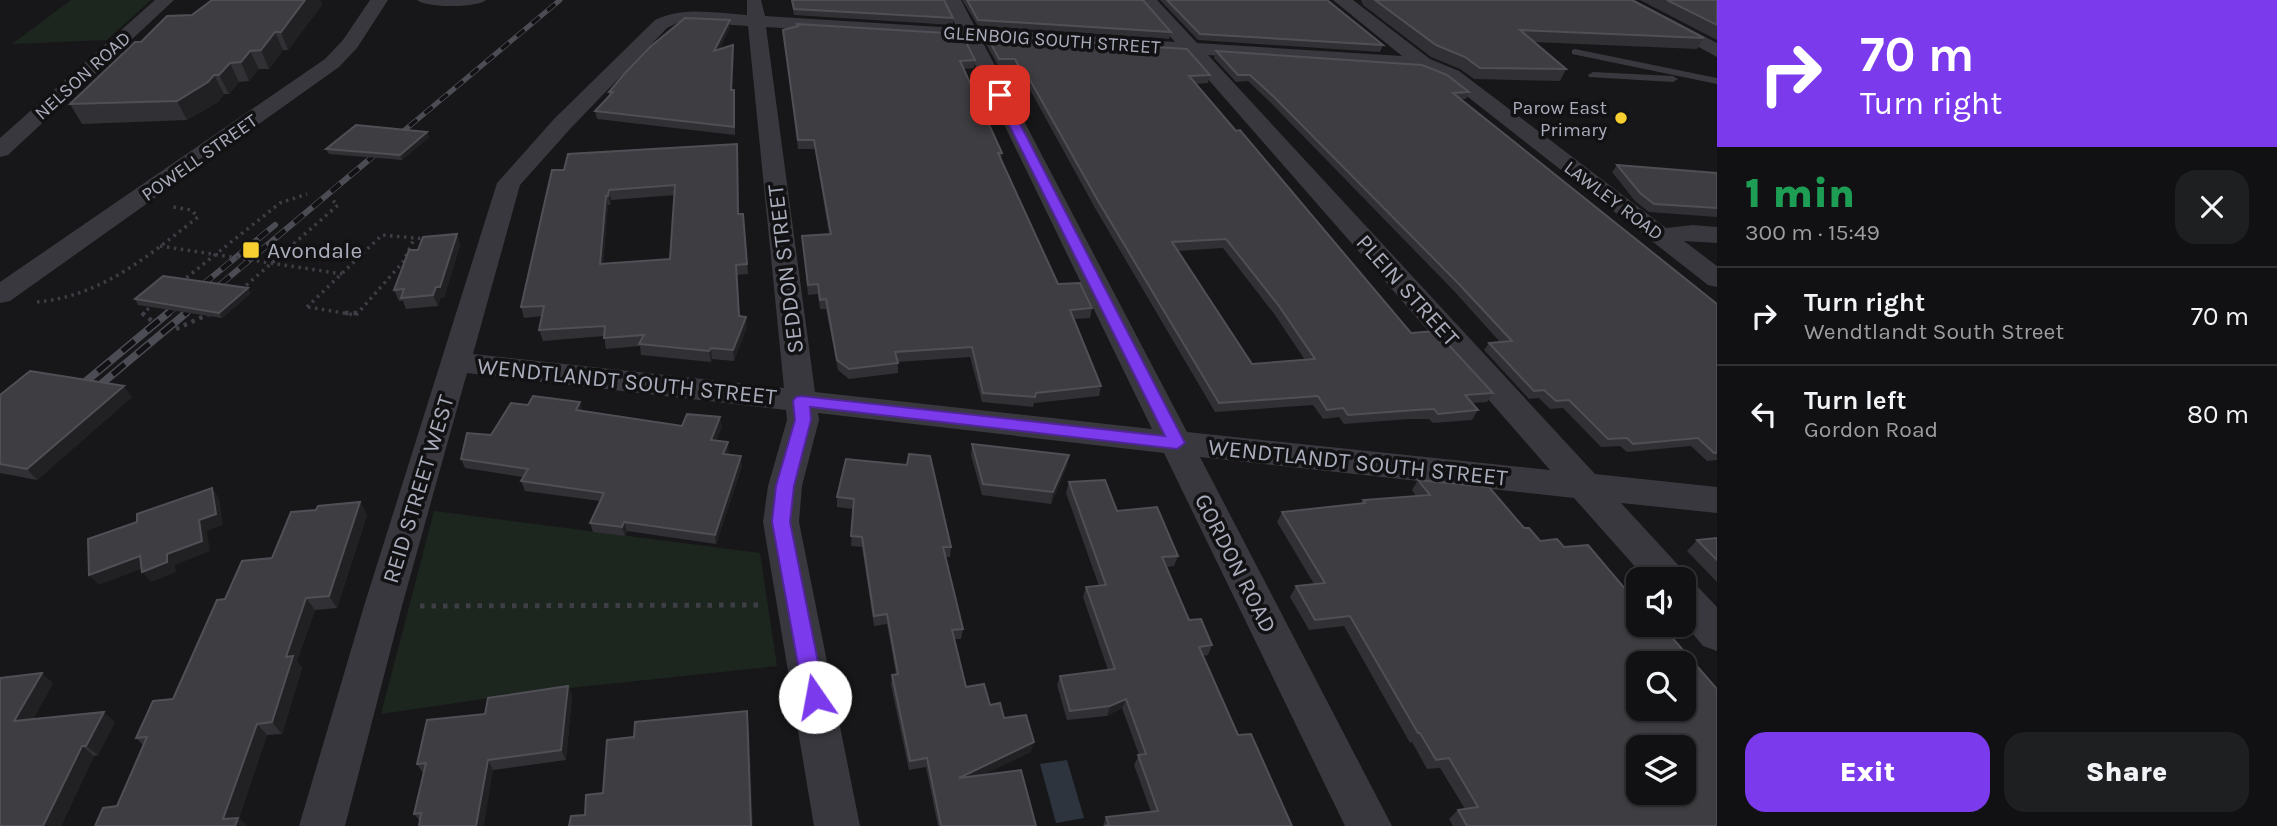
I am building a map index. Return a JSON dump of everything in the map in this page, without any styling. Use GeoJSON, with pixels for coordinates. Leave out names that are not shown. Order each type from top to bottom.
{"type":"FeatureCollection","features":[{"type":"Feature","properties":{"kind":"street","name":"NELSON ROAD"},"geometry":{"type":"LineString","coordinates":[[0,150],[165,0]]}},
{"type":"Feature","properties":{"kind":"street","name":"POWELL STREET"},"geometry":{"type":"LineString","coordinates":[[0,295],[332,63],[350,44],[379,0]]}},
{"type":"Feature","properties":{"kind":"street"},"geometry":{"type":"LineString","coordinates":[[426,0],[477,0]]}},
{"type":"Feature","properties":{"kind":"street","name":"GORDON ROAD"},"geometry":{"type":"LineString","coordinates":[[951,0],[1369,826]]}},
{"type":"Feature","properties":{"kind":"street","name":"PLEIN STREET"},"geometry":{"type":"LineString","coordinates":[[1148,0],[1657,567]]}},
{"type":"Feature","properties":{"kind":"street","name":"LAWLEY ROAD"},"geometry":{"type":"LineString","coordinates":[[1342,0],[1423,63],[1452,75],[1717,279]]}},
{"type":"Feature","properties":{"kind":"street"},"geometry":{"type":"LineString","coordinates":[[1621,0],[1717,51]]}},
{"type":"Feature","properties":{"kind":"street","name":"GLENBOIG SOUTH STREET"},"geometry":{"type":"LineString","coordinates":[[681,17],[755,10],[969,34],[1423,63]]}},
{"type":"Feature","properties":{"kind":"street","name":"SEDDON STREET"},"geometry":{"type":"LineString","coordinates":[[755,10],[803,420],[785,486],[781,522],[837,826]]}},
{"type":"Feature","properties":{"kind":"street","name":"REID STREET WEST"},"geometry":{"type":"LineString","coordinates":[[321,826],[509,183],[661,24],[681,17]]}},
{"type":"Feature","properties":{"kind":"street"},"geometry":{"type":"LineString","coordinates":[[1661,236],[1693,233],[1717,235]]}},
{"type":"Feature","properties":{"kind":"street","name":"WENDTLANDT SOUTH STREET"},"geometry":{"type":"LineString","coordinates":[[456,362],[1717,500]]}},
{"type":"Feature","properties":{"kind":"street"},"geometry":{"type":"LineString","coordinates":[[1696,610],[1717,634]]}},
{"type":"Feature","properties":{"kind":"lane"},"geometry":{"type":"LineString","coordinates":[[1575,52],[1717,81]]}},
{"type":"Feature","properties":{"kind":"lane"},"geometry":{"type":"LineString","coordinates":[[1593,75],[1717,81]]}},
{"type":"Feature","properties":{"kind":"path"},"geometry":{"type":"LineString","coordinates":[[177,285],[280,203],[307,194]]}},
{"type":"Feature","properties":{"kind":"path"},"geometry":{"type":"LineString","coordinates":[[234,295],[338,205],[330,198]]}},
{"type":"Feature","properties":{"kind":"path"},"geometry":{"type":"LineString","coordinates":[[27,302],[52,302],[72,297],[123,274],[198,217]]}},
{"type":"Feature","properties":{"kind":"path"},"geometry":{"type":"LineString","coordinates":[[414,239],[403,261],[356,315],[307,307],[383,235],[426,239]]}},
{"type":"Feature","properties":{"kind":"path"},"geometry":{"type":"LineString","coordinates":[[160,246],[342,274]]}},
{"type":"Feature","properties":{"kind":"path"},"geometry":{"type":"LineString","coordinates":[[152,321],[141,314],[159,299]]}},
{"type":"Feature","properties":{"kind":"path"},"geometry":{"type":"LineString","coordinates":[[176,329],[207,316],[216,309]]}},
{"type":"Feature","properties":{"kind":"path"},"geometry":{"type":"LineString","coordinates":[[408,606],[765,605]]}},
{"type":"Feature","properties":{"kind":"shaded area"},"geometry":{"type":"Polygon","coordinates":[[[71,0],[151,0],[107,40],[12,44],[71,0]]]}},
{"type":"Feature","properties":{"kind":"shaded area"},"geometry":{"type":"Polygon","coordinates":[[[434,511],[760,553],[777,666],[523,693],[381,714],[434,511]]]}},
{"type":"Feature","properties":{"kind":"shaded area"},"geometry":{"type":"Polygon","coordinates":[[[1067,760],[1084,818],[1056,823],[1040,764],[1067,760]]]}},
{"type":"Feature","properties":{"kind":"building"},"geometry":{"type":"Polygon","coordinates":[[[212,0],[305,0],[281,32],[275,32],[261,50],[250,51],[241,62],[230,63],[219,75],[214,75],[208,82],[177,101],[70,104],[135,42],[141,42],[167,16],[192,15],[212,0]]]}},
{"type":"Feature","properties":{"kind":"building"},"geometry":{"type":"Polygon","coordinates":[[[792,0],[944,0],[953,18],[794,9],[792,0]]]}},
{"type":"Feature","properties":{"kind":"building"},"geometry":{"type":"Polygon","coordinates":[[[967,0],[1143,0],[1171,32],[978,20],[967,0]]]}},
{"type":"Feature","properties":{"kind":"building"},"geometry":{"type":"Polygon","coordinates":[[[1167,0],[1327,0],[1383,45],[1200,34],[1167,0]]]}},
{"type":"Feature","properties":{"kind":"building"},"geometry":{"type":"Polygon","coordinates":[[[1375,0],[1632,0],[1704,38],[1520,30],[1566,69],[1480,68],[1465,57],[1436,45],[1375,0]]]}},
{"type":"Feature","properties":{"kind":"building"},"geometry":{"type":"Polygon","coordinates":[[[1667,0],[1717,0],[1717,25],[1667,0]]]}},
{"type":"Feature","properties":{"kind":"building"},"geometry":{"type":"Polygon","coordinates":[[[685,18],[730,20],[714,51],[733,45],[731,90],[734,90],[734,127],[595,111],[613,92],[609,92],[624,74],[650,47],[685,18]]]}},
{"type":"Feature","properties":{"kind":"building"},"geometry":{"type":"Polygon","coordinates":[[[797,24],[962,34],[975,60],[960,61],[1002,153],[998,153],[1058,284],[1080,283],[1092,308],[1070,310],[1101,386],[1036,393],[1035,397],[983,393],[972,347],[895,352],[898,363],[849,369],[837,360],[826,299],[820,300],[818,284],[808,285],[802,236],[831,234],[814,140],[798,140],[783,30],[798,26],[797,24]]]}},
{"type":"Feature","properties":{"kind":"building"},"geometry":{"type":"Polygon","coordinates":[[[987,36],[1187,49],[1210,75],[1189,76],[1236,131],[1240,130],[1411,333],[1436,331],[1493,393],[1465,395],[1478,410],[1438,414],[1434,409],[1348,415],[1343,408],[1327,410],[1318,396],[1219,403],[1097,199],[1030,80],[1026,80],[1015,59],[999,59],[987,36]],[[1226,239],[1172,242],[1252,364],[1315,359],[1279,306],[1226,239]]]}},
{"type":"Feature","properties":{"kind":"building"},"geometry":{"type":"Polygon","coordinates":[[[1216,51],[1422,65],[1447,75],[1469,92],[1453,93],[1717,304],[1717,453],[1698,438],[1633,444],[1627,438],[1608,439],[1569,400],[1556,401],[1544,390],[1534,391],[1489,343],[1512,341],[1458,283],[1274,97],[1250,75],[1238,75],[1216,51]]]}},
{"type":"Feature","properties":{"kind":"building"},"geometry":{"type":"Polygon","coordinates":[[[356,125],[427,132],[400,155],[326,149],[356,125]]]}},
{"type":"Feature","properties":{"kind":"building"},"geometry":{"type":"Polygon","coordinates":[[[737,144],[738,214],[743,214],[747,264],[736,265],[739,316],[746,317],[733,350],[711,348],[709,351],[639,344],[644,335],[604,338],[605,326],[539,330],[544,306],[521,307],[552,170],[564,170],[568,154],[737,144]],[[675,185],[609,190],[606,196],[600,264],[670,259],[675,185]]]}},
{"type":"Feature","properties":{"kind":"building"},"geometry":{"type":"Polygon","coordinates":[[[1617,165],[1717,173],[1717,208],[1654,204],[1640,193],[1617,165]]]}},
{"type":"Feature","properties":{"kind":"building","name":"Avondale"},"geometry":{"type":"Polygon","coordinates":[[[457,234],[440,287],[436,287],[433,295],[401,298],[404,289],[394,290],[409,250],[418,250],[423,237],[457,234]]]}},
{"type":"Feature","properties":{"kind":"building"},"geometry":{"type":"Polygon","coordinates":[[[163,276],[248,288],[219,313],[135,299],[163,276]]]}},
{"type":"Feature","properties":{"kind":"building"},"geometry":{"type":"Polygon","coordinates":[[[30,371],[124,386],[27,469],[0,464],[0,395],[30,371]]]}},
{"type":"Feature","properties":{"kind":"building"},"geometry":{"type":"Polygon","coordinates":[[[533,396],[580,402],[576,410],[682,426],[687,414],[720,417],[711,440],[728,442],[723,454],[741,456],[715,535],[624,522],[622,527],[590,523],[604,493],[521,481],[528,469],[461,459],[467,433],[491,435],[511,403],[528,405],[533,396]]]}},
{"type":"Feature","properties":{"kind":"building"},"geometry":{"type":"Polygon","coordinates":[[[972,444],[1069,455],[1053,492],[983,484],[972,444]]]}},
{"type":"Feature","properties":{"kind":"building"},"geometry":{"type":"Polygon","coordinates":[[[909,454],[930,456],[951,547],[943,547],[963,629],[952,630],[966,687],[984,684],[990,705],[1000,703],[1004,718],[1026,715],[1034,742],[959,778],[1021,770],[1036,826],[941,826],[927,758],[910,761],[892,675],[898,674],[887,614],[874,616],[862,537],[851,536],[854,499],[837,497],[846,459],[907,465],[909,454]]]}},
{"type":"Feature","properties":{"kind":"building"},"geometry":{"type":"Polygon","coordinates":[[[1105,480],[1117,511],[1157,507],[1178,556],[1162,557],[1189,620],[1201,619],[1212,645],[1199,647],[1238,735],[1251,734],[1292,826],[1104,826],[1109,825],[1106,817],[1158,811],[1138,755],[1146,754],[1126,699],[1110,706],[1070,711],[1060,676],[1115,669],[1086,587],[1106,585],[1069,482],[1105,480]]]}},
{"type":"Feature","properties":{"kind":"building"},"geometry":{"type":"Polygon","coordinates":[[[1418,480],[1489,487],[1524,528],[1529,528],[1540,541],[1557,539],[1564,547],[1588,545],[1626,590],[1626,637],[1672,637],[1684,651],[1626,651],[1626,721],[1696,721],[1696,665],[1717,689],[1717,826],[1467,826],[1458,810],[1478,807],[1449,758],[1436,760],[1350,616],[1315,620],[1296,586],[1325,583],[1282,512],[1365,503],[1363,500],[1430,495],[1418,480]]]}},
{"type":"Feature","properties":{"kind":"building"},"geometry":{"type":"Polygon","coordinates":[[[212,488],[216,514],[199,520],[202,541],[167,554],[167,562],[142,572],[140,556],[89,575],[88,539],[137,522],[137,514],[212,488]]]}},
{"type":"Feature","properties":{"kind":"building"},"geometry":{"type":"Polygon","coordinates":[[[360,502],[329,596],[306,598],[286,657],[293,656],[272,722],[257,724],[223,819],[238,818],[235,826],[95,826],[103,808],[117,806],[147,737],[136,738],[153,701],[173,699],[217,600],[225,599],[242,561],[272,558],[291,512],[360,502]]]}},
{"type":"Feature","properties":{"kind":"building"},"geometry":{"type":"Polygon","coordinates":[[[1717,538],[1717,560],[1697,540],[1717,538]]]}},
{"type":"Feature","properties":{"kind":"building"},"geometry":{"type":"Polygon","coordinates":[[[42,673],[14,721],[104,712],[86,746],[82,746],[43,826],[0,826],[0,678],[42,673]]]}},
{"type":"Feature","properties":{"kind":"building"},"geometry":{"type":"Polygon","coordinates":[[[568,686],[561,750],[488,760],[476,826],[419,826],[421,813],[414,814],[426,763],[417,764],[427,720],[485,714],[488,698],[568,686]]]}},
{"type":"Feature","properties":{"kind":"building"},"geometry":{"type":"Polygon","coordinates":[[[747,711],[751,826],[569,826],[571,816],[585,815],[586,795],[603,793],[607,740],[634,737],[635,722],[747,711]]]}},
{"type":"Feature","properties":{"kind":"railway"},"geometry":{"type":"LineString","coordinates":[[394,139],[560,0]]}},
{"type":"Feature","properties":{"kind":"railway"},"geometry":{"type":"LineString","coordinates":[[184,315],[396,137]]}},
{"type":"Feature","properties":{"kind":"railway"},"geometry":{"type":"LineString","coordinates":[[166,315],[275,225]]}},
{"type":"Feature","properties":{"kind":"railway"},"geometry":{"type":"LineString","coordinates":[[73,392],[168,313]]}},
{"type":"Feature","properties":{"kind":"railway"},"geometry":{"type":"LineString","coordinates":[[88,395],[186,313]]}},
{"type":"Feature","properties":{"kind":"place","name":"Parow East Primary"},"geometry":{"type":"Point","coordinates":[1621,118]}},
{"type":"Feature","properties":{"kind":"place","name":"Avondale"},"geometry":{"type":"Point","coordinates":[251,250]}},
{"type":"Feature","properties":{"kind":"route"},"geometry":{"type":"LineString","coordinates":[[815,697],[781,522],[785,486],[803,420],[801,401],[1177,443],[1000,95]]}}]}
